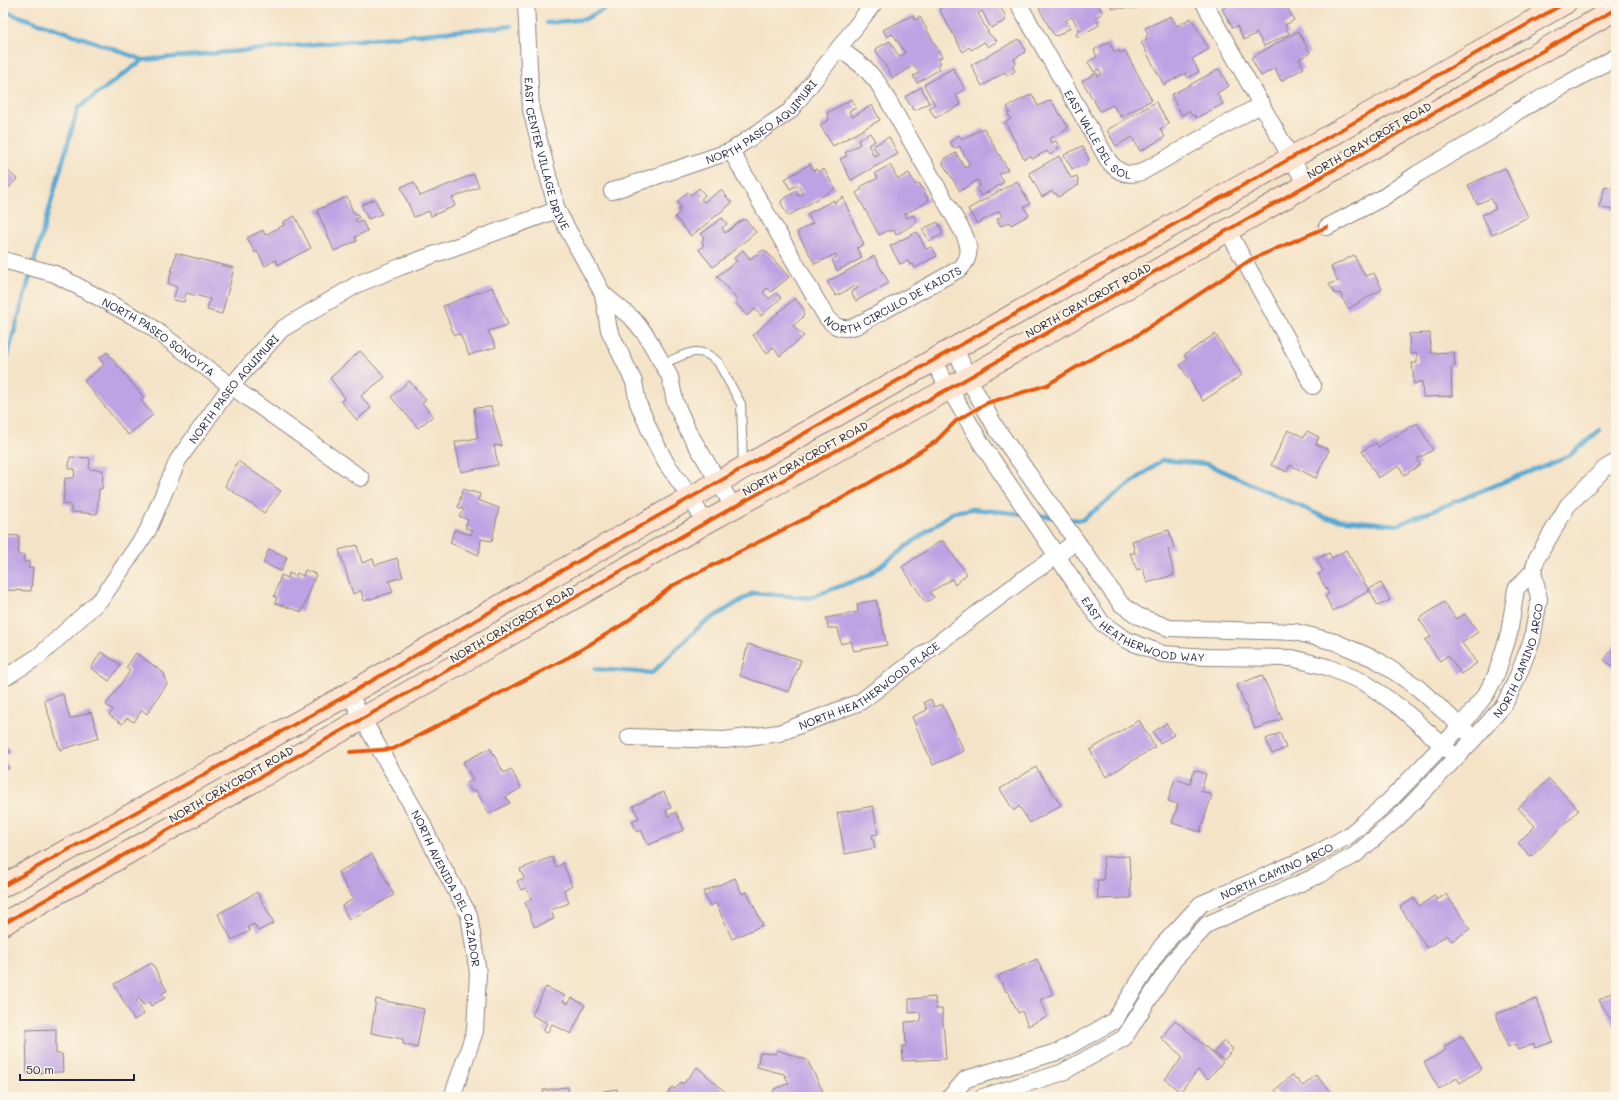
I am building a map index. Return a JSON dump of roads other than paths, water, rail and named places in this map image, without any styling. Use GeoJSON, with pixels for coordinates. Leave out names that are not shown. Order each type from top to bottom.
{"type":"FeatureCollection","features":[{"type":"Feature","properties":{"kind":"main road","name":"NORTH CRAYCROFT ROAD"},"geometry":{"type":"LineString","coordinates":[[3,886],[350,694],[538,584],[1292,159],[1565,3]]}},
{"type":"Feature","properties":{"kind":"main road","name":"NORTH CRAYCROFT ROAD"},"geometry":{"type":"LineString","coordinates":[[3,924],[363,720],[705,523],[959,383],[1616,9]]}},
{"type":"Feature","properties":{"kind":"street","name":"EAST CENTER VILLAGE DRIVE"},"geometry":{"type":"LineString","coordinates":[[526,3],[531,110],[557,210],[603,294],[609,330],[634,382],[638,403],[649,429],[666,462],[691,498],[705,523]]}},
{"type":"Feature","properties":{"kind":"street","name":"NORTH PASEO AQUIMURI"},"geometry":{"type":"LineString","coordinates":[[612,191],[731,151],[790,111],[874,3]]}},
{"type":"Feature","properties":{"kind":"street","name":"EAST VALLE DEL SOL"},"geometry":{"type":"LineString","coordinates":[[1018,3],[1108,160],[1114,168],[1122,172],[1133,175],[1142,172],[1262,104]]}},
{"type":"Feature","properties":{"kind":"street"},"geometry":{"type":"LineString","coordinates":[[1204,3],[1307,186]]}},
{"type":"Feature","properties":{"kind":"street","name":"NORTH CIRCULO DE KAIOTS"},"geometry":{"type":"LineString","coordinates":[[731,151],[825,315],[830,322],[838,327],[849,328],[856,326],[961,268],[966,261],[969,252],[969,245],[964,234],[878,82],[865,68],[839,48]]}},
{"type":"Feature","properties":{"kind":"street"},"geometry":{"type":"LineString","coordinates":[[1326,228],[1384,197],[1417,174],[1490,131],[1518,111],[1616,57]]}},
{"type":"Feature","properties":{"kind":"street","name":"NORTH PASEO AQUIMURI"},"geometry":{"type":"LineString","coordinates":[[3,679],[39,656],[102,598],[148,530],[178,460],[231,386],[282,329],[358,284],[400,267],[557,210]]}},
{"type":"Feature","properties":{"kind":"street"},"geometry":{"type":"LineString","coordinates":[[1228,231],[1313,386]]}},
{"type":"Feature","properties":{"kind":"street","name":"NORTH PASEO SONOYTA"},"geometry":{"type":"LineString","coordinates":[[3,260],[55,274],[146,323],[231,386],[361,478]]}},
{"type":"Feature","properties":{"kind":"street","name":"EAST CENTER VILLAGE DRIVE"},"geometry":{"type":"LineString","coordinates":[[603,294],[633,319],[646,336],[670,377],[675,402],[688,431],[734,508]]}},
{"type":"Feature","properties":{"kind":"street","name":"EAST HEATHERWOOD WAY"},"geometry":{"type":"LineString","coordinates":[[955,348],[959,383],[981,442],[1102,623],[1126,640],[1163,654],[1208,657],[1292,658],[1327,667],[1364,682],[1401,708],[1455,757]]}},
{"type":"Feature","properties":{"kind":"street","name":"EAST HEATHERWOOD WAY"},"geometry":{"type":"LineString","coordinates":[[933,361],[959,383],[996,428],[1121,604],[1138,616],[1169,628],[1295,632],[1335,642],[1377,660],[1417,687],[1474,739]]}},
{"type":"Feature","properties":{"kind":"street","name":"NORTH CAMINO ARCO"},"geometry":{"type":"LineString","coordinates":[[950,1097],[966,1079],[1060,1050],[1114,1021],[1161,947],[1201,904],[1316,854],[1348,836],[1388,802],[1442,744],[1461,726],[1486,694],[1496,675],[1509,634],[1516,590],[1533,571],[1537,558],[1568,505],[1604,469],[1616,462]]}},
{"type":"Feature","properties":{"kind":"street","name":"NORTH HEATHERWOOD PLACE"},"geometry":{"type":"LineString","coordinates":[[629,737],[725,740],[779,734],[860,702],[1076,541]]}},
{"type":"Feature","properties":{"kind":"street","name":"NORTH CAMINO ARCO"},"geometry":{"type":"LineString","coordinates":[[983,1097],[1061,1073],[1124,1038],[1174,960],[1208,924],[1320,875],[1355,855],[1398,818],[1504,706],[1532,640],[1539,599],[1533,571]]}},
{"type":"Feature","properties":{"kind":"street","name":"NORTH AVENIDA DEL CAZADOR"},"geometry":{"type":"LineString","coordinates":[[350,694],[363,720],[421,821],[438,858],[469,915],[478,973],[475,1031],[452,1097]]}},
{"type":"Feature","properties":{"kind":"lane"},"geometry":{"type":"LineString","coordinates":[[663,364],[692,352],[703,351],[712,356],[718,362],[741,404],[742,469]]}},
{"type":"Feature","properties":{"kind":"waterway"},"geometry":{"type":"LineString","coordinates":[[547,23],[585,19],[616,3]]}},
{"type":"Feature","properties":{"kind":"waterway"},"geometry":{"type":"LineString","coordinates":[[3,11],[143,60],[511,26]]}},
{"type":"Feature","properties":{"kind":"waterway"},"geometry":{"type":"LineString","coordinates":[[3,371],[78,108],[143,60]]}},
{"type":"Feature","properties":{"kind":"waterway"},"geometry":{"type":"LineString","coordinates":[[1066,519],[1082,520],[1162,460],[1207,464],[1326,518],[1397,525],[1570,455],[1600,430]]}},
{"type":"Feature","properties":{"kind":"waterway"},"geometry":{"type":"LineString","coordinates":[[595,669],[652,673],[701,625],[753,593],[809,598],[867,576],[953,512],[972,509],[1024,514]]}},
{"type":"Feature","properties":{"kind":"waterway"},"geometry":{"type":"LineString","coordinates":[[1034,515],[1054,517]]}}]}
